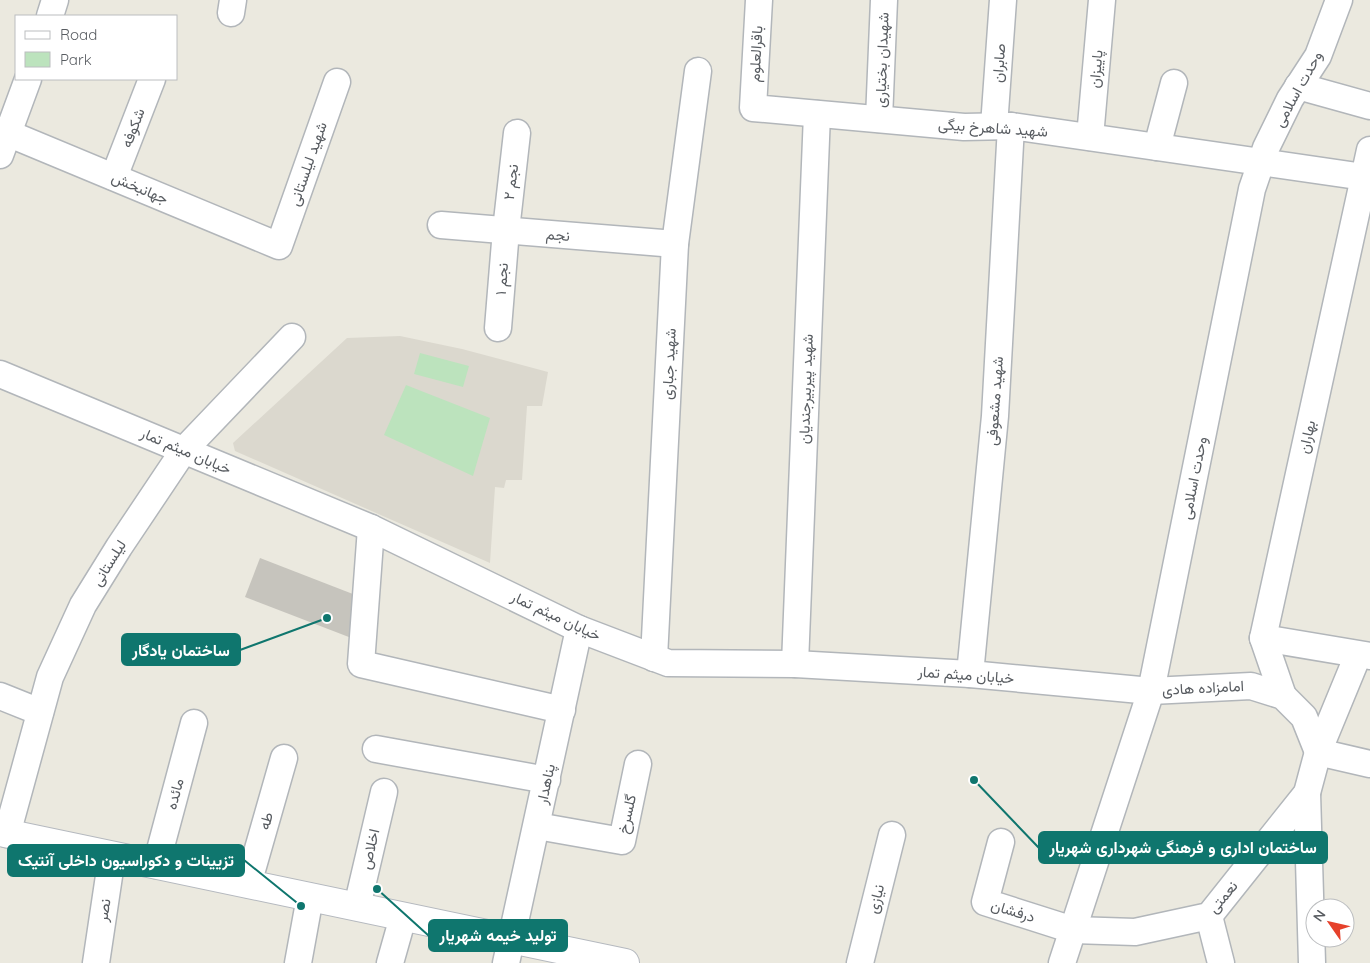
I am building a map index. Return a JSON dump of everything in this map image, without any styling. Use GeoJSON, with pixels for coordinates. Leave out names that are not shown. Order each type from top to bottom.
{"type":"FeatureCollection","features":[{"type":"Feature","properties":{"kind":"main road"},"geometry":{"type":"LineString","coordinates":[[3,833],[403,917],[509,951],[625,963]]}},
{"type":"Feature","properties":{"kind":"street"},"geometry":{"type":"LineString","coordinates":[[50,15],[55,0]]}},
{"type":"Feature","properties":{"kind":"street","name":"باقرالعلوم"},"geometry":{"type":"LineString","coordinates":[[753,108],[759,0]]}},
{"type":"Feature","properties":{"kind":"street","name":"شهیدان بختیاری"},"geometry":{"type":"LineString","coordinates":[[880,119],[884,0]]}},
{"type":"Feature","properties":{"kind":"street","name":"صابران"},"geometry":{"type":"LineString","coordinates":[[1003,0],[1003,126]]}},
{"type":"Feature","properties":{"kind":"street","name":"پاییزان"},"geometry":{"type":"LineString","coordinates":[[1090,137],[1102,0]]}},
{"type":"Feature","properties":{"kind":"street","name":"وحدت اسلامی"},"geometry":{"type":"LineString","coordinates":[[1062,963],[1151,691],[1252,188],[1266,148],[1298,86],[1318,56],[1339,0]]}},
{"type":"Feature","properties":{"kind":"street","name":"شهید جباری"},"geometry":{"type":"LineString","coordinates":[[654,658],[675,244],[698,71]]}},
{"type":"Feature","properties":{"kind":"street"},"geometry":{"type":"LineString","coordinates":[[3,139],[28,80]]}},
{"type":"Feature","properties":{"kind":"street","name":"شکوفه"},"geometry":{"type":"LineString","coordinates":[[114,177],[152,80]]}},
{"type":"Feature","properties":{"kind":"street","name":"شهید لیلستانی"},"geometry":{"type":"LineString","coordinates":[[279,246],[337,82]]}},
{"type":"Feature","properties":{"kind":"street"},"geometry":{"type":"LineString","coordinates":[[1158,147],[1174,83]]}},
{"type":"Feature","properties":{"kind":"street"},"geometry":{"type":"LineString","coordinates":[[1298,86],[1370,106]]}},
{"type":"Feature","properties":{"kind":"street","name":"شهید شاهرخ بیگی"},"geometry":{"type":"LineString","coordinates":[[753,108],[964,126],[1003,126],[1364,177]]}},
{"type":"Feature","properties":{"kind":"street","name":"شهید پیربیرجندیان"},"geometry":{"type":"LineString","coordinates":[[795,664],[817,114]]}},
{"type":"Feature","properties":{"kind":"street","name":"شهید مشعوفی"},"geometry":{"type":"LineString","coordinates":[[970,674],[995,416],[1003,126]]}},
{"type":"Feature","properties":{"kind":"street","name":"نجم ۲"},"geometry":{"type":"LineString","coordinates":[[506,230],[517,133]]}},
{"type":"Feature","properties":{"kind":"street","name":"جهانبخش"},"geometry":{"type":"LineString","coordinates":[[3,139],[114,177],[279,246]]}},
{"type":"Feature","properties":{"kind":"street","name":"بهاران"},"geometry":{"type":"LineString","coordinates":[[1263,638],[1370,150]]}},
{"type":"Feature","properties":{"kind":"street","name":"نجم"},"geometry":{"type":"LineString","coordinates":[[441,225],[675,244]]}},
{"type":"Feature","properties":{"kind":"street","name":"نجم ۱"},"geometry":{"type":"LineString","coordinates":[[498,328],[506,230]]}},
{"type":"Feature","properties":{"kind":"street","name":"لیلستانی"},"geometry":{"type":"LineString","coordinates":[[3,833],[50,677],[82,605],[184,450],[292,337]]}},
{"type":"Feature","properties":{"kind":"street","name":"خیابان میثم تمار"},"geometry":{"type":"LineString","coordinates":[[0,374],[371,528],[580,629],[668,663],[795,664],[970,674],[1151,691]]}},
{"type":"Feature","properties":{"kind":"street"},"geometry":{"type":"LineString","coordinates":[[371,528],[361,664],[562,710]]}},
{"type":"Feature","properties":{"kind":"street","name":"پناهدار"},"geometry":{"type":"LineString","coordinates":[[509,951],[580,629]]}},
{"type":"Feature","properties":{"kind":"street"},"geometry":{"type":"LineString","coordinates":[[1283,696],[1263,638],[1364,656]]}},
{"type":"Feature","properties":{"kind":"street","name":"نعمتی"},"geometry":{"type":"LineString","coordinates":[[1073,930],[1135,932],[1208,916],[1307,793],[1318,752],[1364,656]]}},
{"type":"Feature","properties":{"kind":"street","name":"امامزاده هادی"},"geometry":{"type":"LineString","coordinates":[[1151,691],[1251,686],[1283,696],[1304,717],[1318,752]]}},
{"type":"Feature","properties":{"kind":"street"},"geometry":{"type":"LineString","coordinates":[[0,696],[40,712]]}},
{"type":"Feature","properties":{"kind":"street","name":"مائده"},"geometry":{"type":"LineString","coordinates":[[156,865],[194,723]]}},
{"type":"Feature","properties":{"kind":"street"},"geometry":{"type":"LineString","coordinates":[[376,749],[547,780]]}},
{"type":"Feature","properties":{"kind":"street"},"geometry":{"type":"LineString","coordinates":[[1318,752],[1370,764]]}},
{"type":"Feature","properties":{"kind":"street","name":"طه"},"geometry":{"type":"LineString","coordinates":[[248,884],[284,758]]}},
{"type":"Feature","properties":{"kind":"street","name":"گلسرخ"},"geometry":{"type":"LineString","coordinates":[[537,826],[622,841],[638,764]]}},
{"type":"Feature","properties":{"kind":"street","name":"اخلاص"},"geometry":{"type":"LineString","coordinates":[[357,907],[384,792]]}},
{"type":"Feature","properties":{"kind":"street"},"geometry":{"type":"LineString","coordinates":[[1307,793],[1312,963]]}},
{"type":"Feature","properties":{"kind":"street","name":"نیازی"},"geometry":{"type":"LineString","coordinates":[[860,963],[892,835]]}},
{"type":"Feature","properties":{"kind":"street","name":"درفشان"},"geometry":{"type":"LineString","coordinates":[[1000,842],[984,902],[1073,930]]}},
{"type":"Feature","properties":{"kind":"street","name":"نصر"},"geometry":{"type":"LineString","coordinates":[[96,963],[112,856]]}},
{"type":"Feature","properties":{"kind":"street"},"geometry":{"type":"LineString","coordinates":[[298,963],[310,897]]}},
{"type":"Feature","properties":{"kind":"street"},"geometry":{"type":"LineString","coordinates":[[1208,916],[1221,963]]}},
{"type":"Feature","properties":{"kind":"street"},"geometry":{"type":"LineString","coordinates":[[390,963],[403,917]]}},
{"type":"Feature","properties":{"kind":"shaded area"},"geometry":{"type":"Polygon","coordinates":[[[400,336],[462,349],[548,372],[542,406],[527,406],[522,480],[506,480],[504,488],[495,487],[490,563],[235,451],[233,443],[347,338],[400,336]]]}},
{"type":"Feature","properties":{"kind":"green space"},"geometry":{"type":"Polygon","coordinates":[[[420,353],[469,366],[463,387],[414,374],[420,353]]]}},
{"type":"Feature","properties":{"kind":"green space"},"geometry":{"type":"Polygon","coordinates":[[[406,385],[490,418],[473,476],[384,435],[406,385]]]}},
{"type":"Feature","properties":{"kind":"building"},"geometry":{"type":"Polygon","coordinates":[[[260,558],[358,596],[354,639],[245,597],[260,558]]]}},
{"type":"Feature","properties":{"kind":"place","name":"ساختمان یادگار"},"geometry":{"type":"Point","coordinates":[327,618]}},
{"type":"Feature","properties":{"kind":"place","name":"ساختمان اداری و فرهنگی شهرداری شهریار"},"geometry":{"type":"Point","coordinates":[974,780]}},
{"type":"Feature","properties":{"kind":"place","name":"تولید خیمه شهریار"},"geometry":{"type":"Point","coordinates":[377,889]}},
{"type":"Feature","properties":{"kind":"place","name":"تزیینات و دکوراسیون داخلی آنتیک"},"geometry":{"type":"Point","coordinates":[301,906]}}]}
